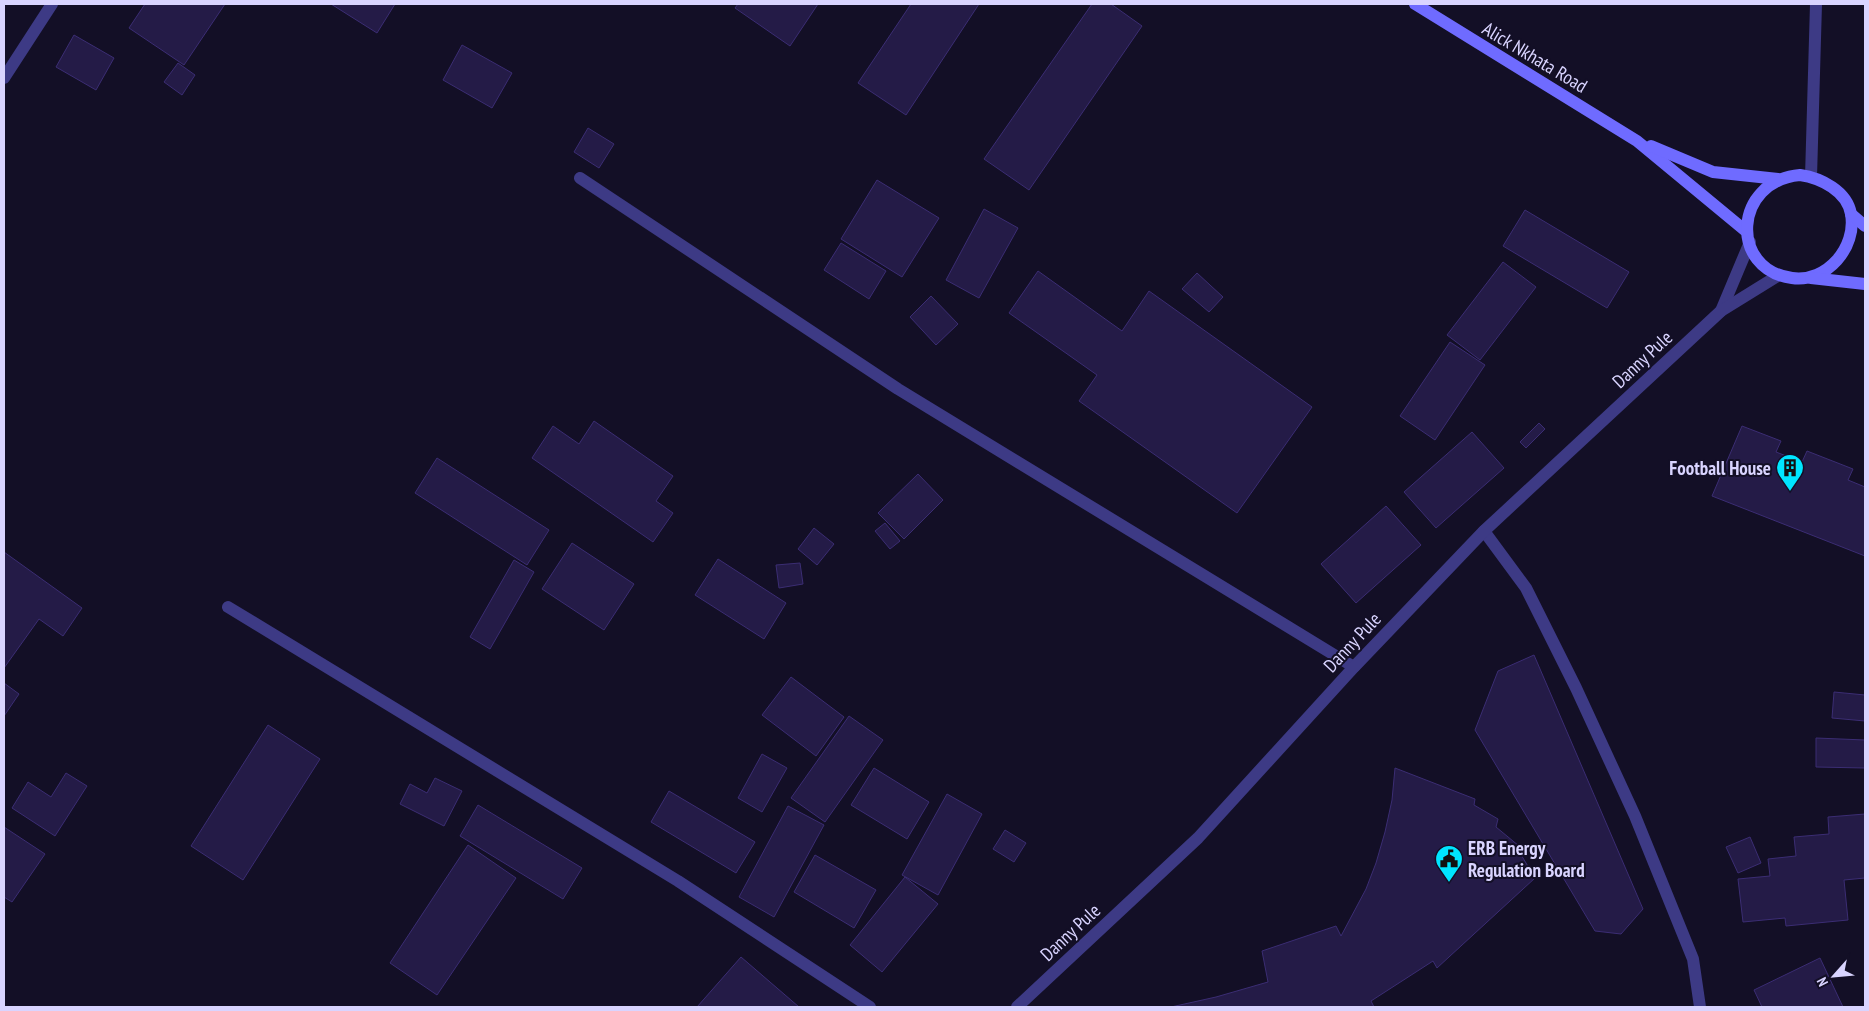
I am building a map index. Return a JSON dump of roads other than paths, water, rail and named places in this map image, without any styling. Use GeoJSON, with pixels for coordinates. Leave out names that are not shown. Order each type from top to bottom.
{"type":"FeatureCollection","features":[{"type":"Feature","properties":{"kind":"main road","name":"Alick Nkhata Road"},"geometry":{"type":"LineString","coordinates":[[1415,4],[1637,141],[1748,237]]}},
{"type":"Feature","properties":{"kind":"main road","name":"Alick Nkhata Road"},"geometry":{"type":"LineString","coordinates":[[1637,141],[1713,172],[1778,180]]}},
{"type":"Feature","properties":{"kind":"main road"},"geometry":{"type":"LineString","coordinates":[[1789,176],[1811,176],[1836,190],[1845,200],[1851,214],[1850,238],[1838,260],[1829,268],[1816,275],[1794,279],[1778,275],[1760,262],[1753,253],[1748,237],[1748,218],[1752,205],[1767,187],[1778,180],[1789,176]]}},
{"type":"Feature","properties":{"kind":"main road"},"geometry":{"type":"LineString","coordinates":[[1851,214],[1865,226]]}},
{"type":"Feature","properties":{"kind":"main road"},"geometry":{"type":"LineString","coordinates":[[1805,278],[1865,284]]}},
{"type":"Feature","properties":{"kind":"street"},"geometry":{"type":"LineString","coordinates":[[4,78],[52,4]]}},
{"type":"Feature","properties":{"kind":"street"},"geometry":{"type":"LineString","coordinates":[[1811,176],[1816,4]]}},
{"type":"Feature","properties":{"kind":"street"},"geometry":{"type":"LineString","coordinates":[[580,178],[898,390],[1354,667]]}},
{"type":"Feature","properties":{"kind":"street","name":"Danny Pule"},"geometry":{"type":"LineString","coordinates":[[1722,311],[1748,237]]}},
{"type":"Feature","properties":{"kind":"street","name":"Danny Pule"},"geometry":{"type":"LineString","coordinates":[[1017,1007],[1198,838],[1354,667],[1484,531],[1722,311],[1778,275]]}},
{"type":"Feature","properties":{"kind":"street"},"geometry":{"type":"LineString","coordinates":[[1484,531],[1526,588],[1576,688],[1635,816],[1693,960],[1700,1007]]}},
{"type":"Feature","properties":{"kind":"street"},"geometry":{"type":"LineString","coordinates":[[228,607],[678,881],[870,1007]]}},
{"type":"Feature","properties":{"kind":"place","name":"Football House"},"geometry":{"type":"Point","coordinates":[1790,492]}},
{"type":"Feature","properties":{"kind":"place","name":"ERB Energy Regulation Board"},"geometry":{"type":"Point","coordinates":[1449,883]}}]}
